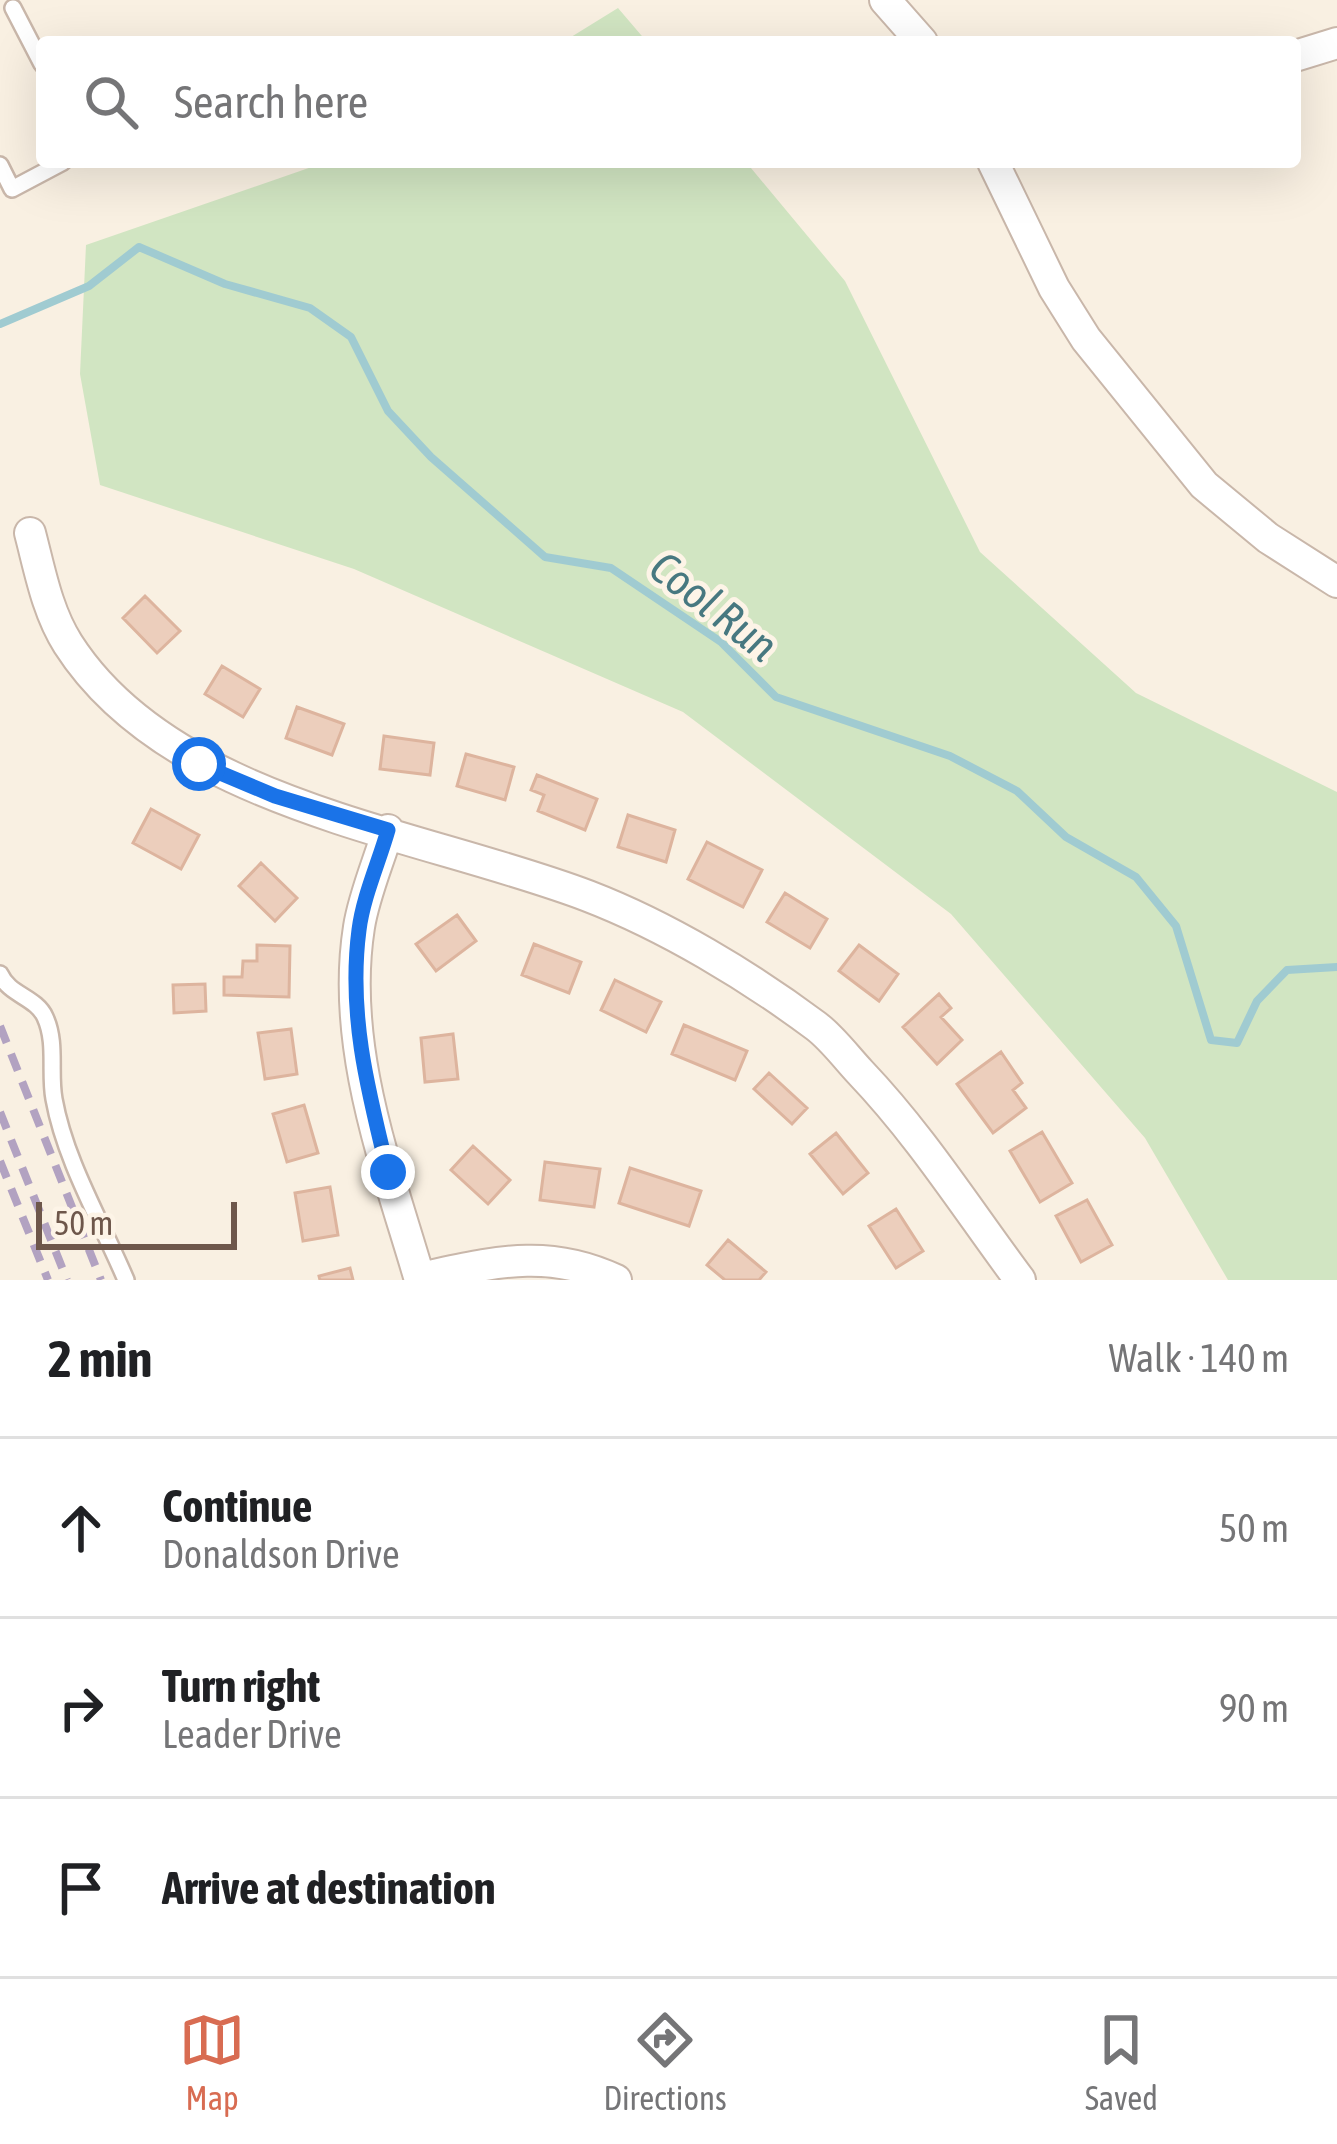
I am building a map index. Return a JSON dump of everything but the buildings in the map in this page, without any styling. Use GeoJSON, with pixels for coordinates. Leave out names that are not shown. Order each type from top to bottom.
{"type":"FeatureCollection","features":[{"type":"Feature","properties":{"kind":"street"},"geometry":{"type":"LineString","coordinates":[[885,0],[917,36]]}},
{"type":"Feature","properties":{"kind":"street"},"geometry":{"type":"LineString","coordinates":[[1301,54],[1337,43]]}},
{"type":"Feature","properties":{"kind":"street"},"geometry":{"type":"LineString","coordinates":[[996,168],[1054,288],[1086,339],[1204,485],[1268,538],[1337,582]]}},
{"type":"Feature","properties":{"kind":"street"},"geometry":{"type":"LineString","coordinates":[[30,533],[49,604],[65,640],[97,685],[199,764],[275,796],[590,897],[666,933],[819,1028],[911,1126],[1020,1280]]}},
{"type":"Feature","properties":{"kind":"street"},"geometry":{"type":"LineString","coordinates":[[388,830],[359,926],[355,997],[360,1060],[420,1279],[524,1257],[594,1270],[616,1280]]}},
{"type":"Feature","properties":{"kind":"lane"},"geometry":{"type":"LineString","coordinates":[[10,10],[36,54]]}},
{"type":"Feature","properties":{"kind":"lane"},"geometry":{"type":"LineString","coordinates":[[0,165],[12,189],[52,168]]}},
{"type":"Feature","properties":{"kind":"lane"},"geometry":{"type":"LineString","coordinates":[[0,974],[5,986],[42,1010],[51,1033],[53,1097],[64,1133],[126,1280]]}},
{"type":"Feature","properties":{"kind":"green space"},"geometry":{"type":"Polygon","coordinates":[[[618,8],[642,36],[573,36],[618,8]]]}},
{"type":"Feature","properties":{"kind":"green space"},"geometry":{"type":"Polygon","coordinates":[[[309,168],[751,168],[845,281],[980,552],[1136,693],[1337,792],[1337,1280],[1228,1280],[1145,1138],[951,914],[683,712],[354,569],[100,485],[80,374],[86,245],[309,168]]]}},
{"type":"Feature","properties":{"kind":"waterway","name":"Cool Run"},"geometry":{"type":"LineString","coordinates":[[0,324],[89,286],[139,247],[225,284],[310,308],[351,337],[388,411],[431,457],[545,557],[611,568],[721,642],[776,697],[950,756],[1017,791],[1066,837],[1136,877],[1176,926],[1211,1040],[1237,1043],[1257,1001],[1287,970],[1337,967]]}},
{"type":"Feature","properties":{"kind":"railway"},"geometry":{"type":"LineString","coordinates":[[0,1026],[101,1280]]}},
{"type":"Feature","properties":{"kind":"railway"},"geometry":{"type":"LineString","coordinates":[[0,1112],[67,1280]]}},
{"type":"Feature","properties":{"kind":"railway"},"geometry":{"type":"LineString","coordinates":[[0,1161],[48,1280]]}},
{"type":"Feature","properties":{"kind":"route"},"geometry":{"type":"LineString","coordinates":[[199,764],[275,796],[388,830],[359,926],[355,997],[360,1060],[388,1172]]}}]}
